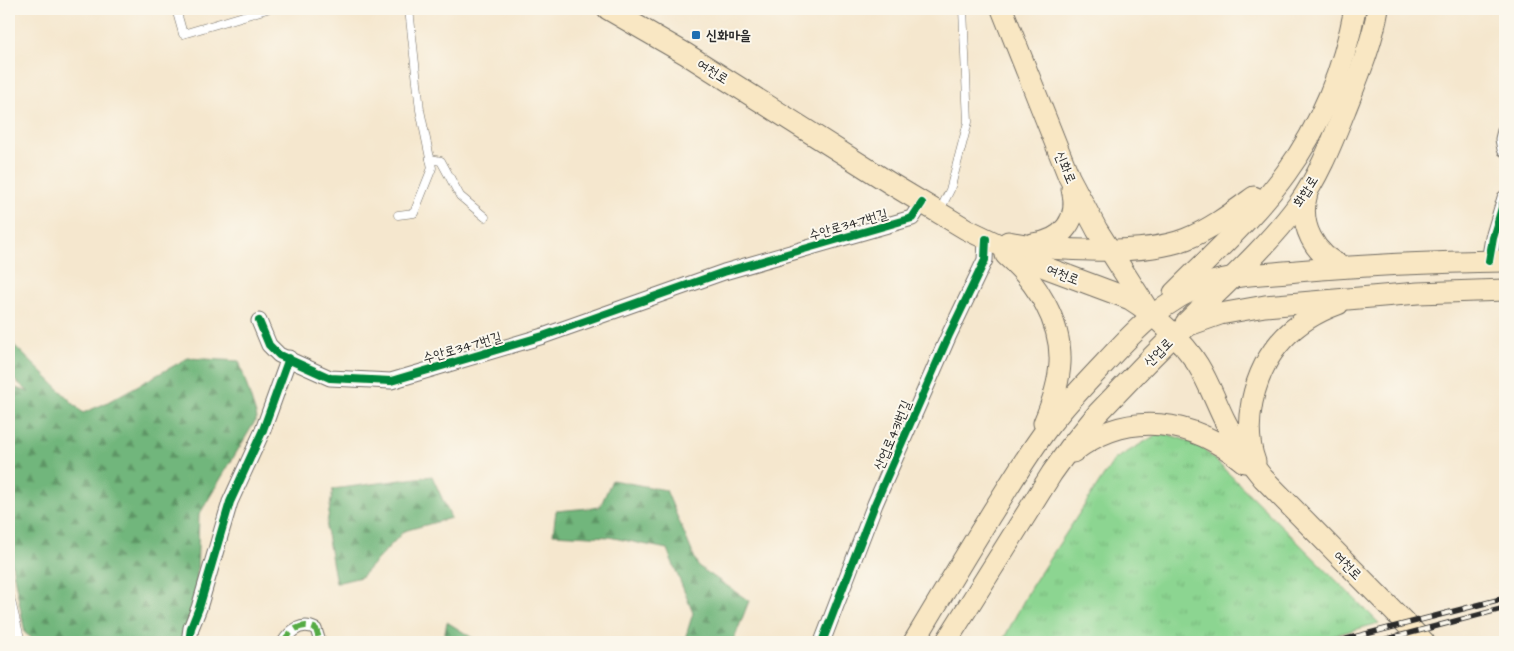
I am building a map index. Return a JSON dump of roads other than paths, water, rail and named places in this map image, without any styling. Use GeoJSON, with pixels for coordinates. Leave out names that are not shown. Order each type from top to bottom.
{"type":"FeatureCollection","features":[{"type":"Feature","properties":{"kind":"main road","name":"여천로"},"geometry":{"type":"LineString","coordinates":[[608,9],[686,54],[966,229],[1047,268],[1130,299],[1152,314],[1186,348],[1198,366],[1238,445],[1263,478],[1424,642]]}},
{"type":"Feature","properties":{"kind":"main road","name":"신화로"},"geometry":{"type":"LineString","coordinates":[[1002,9],[1069,177],[1109,249],[1152,314]]}},
{"type":"Feature","properties":{"kind":"main road","name":"화합로"},"geometry":{"type":"LineString","coordinates":[[1152,314],[1207,261],[1266,198],[1302,150],[1330,92],[1343,57],[1354,9]]}},
{"type":"Feature","properties":{"kind":"main road","name":"화합로"},"geometry":{"type":"LineString","coordinates":[[1173,336],[1285,221],[1308,189],[1335,135],[1360,72],[1378,9]]}},
{"type":"Feature","properties":{"kind":"main road"},"geometry":{"type":"LineString","coordinates":[[966,229],[994,239],[1048,248],[1109,249],[1158,246],[1201,233],[1254,197],[1302,150]]}},
{"type":"Feature","properties":{"kind":"main road"},"geometry":{"type":"LineString","coordinates":[[1023,245],[1039,244],[1057,236],[1070,224],[1075,207],[1069,177]]}},
{"type":"Feature","properties":{"kind":"main road"},"geometry":{"type":"LineString","coordinates":[[1308,189],[1304,212],[1308,232],[1319,251],[1326,258],[1344,267]]}},
{"type":"Feature","properties":{"kind":"main road"},"geometry":{"type":"LineString","coordinates":[[986,239],[1021,267],[1048,312],[1059,344],[1058,383],[1052,402],[1029,453]]}},
{"type":"Feature","properties":{"kind":"main road"},"geometry":{"type":"LineString","coordinates":[[914,642],[1029,453],[1076,394],[1122,343],[1152,314],[1173,299],[1211,282],[1231,278],[1417,262],[1497,261]]}},
{"type":"Feature","properties":{"kind":"main road","name":"산업로"},"geometry":{"type":"LineString","coordinates":[[946,642],[1052,473],[1098,413],[1173,336],[1189,325],[1204,318],[1238,310],[1362,297],[1505,290]]}},
{"type":"Feature","properties":{"kind":"main road"},"geometry":{"type":"LineString","coordinates":[[1263,478],[1253,456],[1249,430],[1253,395],[1258,377],[1265,363],[1284,337],[1297,326],[1329,307],[1362,297]]}},
{"type":"Feature","properties":{"kind":"main road"},"geometry":{"type":"LineString","coordinates":[[1052,473],[1067,457],[1096,437],[1126,426],[1151,423],[1176,427],[1209,439],[1238,456],[1263,478]]}},
{"type":"Feature","properties":{"kind":"main road"},"geometry":{"type":"LineString","coordinates":[[907,642],[948,584]]}},
{"type":"Feature","properties":{"kind":"street"},"geometry":{"type":"LineString","coordinates":[[1505,130],[1503,139],[1505,149]]}},
{"type":"Feature","properties":{"kind":"street"},"geometry":{"type":"LineString","coordinates":[[1497,261],[1493,238],[1505,198]]}},
{"type":"Feature","properties":{"kind":"street","name":"수안로347번길"},"geometry":{"type":"LineString","coordinates":[[259,321],[269,345],[278,355],[289,358],[330,378],[391,381],[543,336],[724,272],[912,218],[931,208]]}},
{"type":"Feature","properties":{"kind":"street","name":"산업로431번길"},"geometry":{"type":"LineString","coordinates":[[822,642],[875,504],[949,335],[986,260],[986,239]]}},
{"type":"Feature","properties":{"kind":"street"},"geometry":{"type":"LineString","coordinates":[[189,642],[191,628],[199,608],[230,502],[263,430],[289,358]]}},
{"type":"Feature","properties":{"kind":"street"},"geometry":{"type":"LineString","coordinates":[[283,642],[301,626],[309,625],[316,629],[320,642]]}},
{"type":"Feature","properties":{"kind":"lane"},"geometry":{"type":"LineString","coordinates":[[176,9],[183,34],[267,9]]}},
{"type":"Feature","properties":{"kind":"lane"},"geometry":{"type":"LineString","coordinates":[[398,215],[414,213],[432,168],[420,110],[409,9]]}},
{"type":"Feature","properties":{"kind":"lane"},"geometry":{"type":"LineString","coordinates":[[931,208],[950,190],[968,122],[963,9]]}},
{"type":"Feature","properties":{"kind":"lane"},"geometry":{"type":"LineString","coordinates":[[430,159],[440,161],[460,196],[485,217]]}},
{"type":"Feature","properties":{"kind":"lane"},"geometry":{"type":"LineString","coordinates":[[9,593],[21,642]]}},
{"type":"Feature","properties":{"kind":"railway"},"geometry":{"type":"LineString","coordinates":[[1335,642],[1505,598]]}},
{"type":"Feature","properties":{"kind":"railway"},"geometry":{"type":"LineString","coordinates":[[1376,642],[1505,608]]}},
{"type":"Feature","properties":{"kind":"place","name":"신화마을"},"geometry":{"type":"Point","coordinates":[696,35]}}]}
